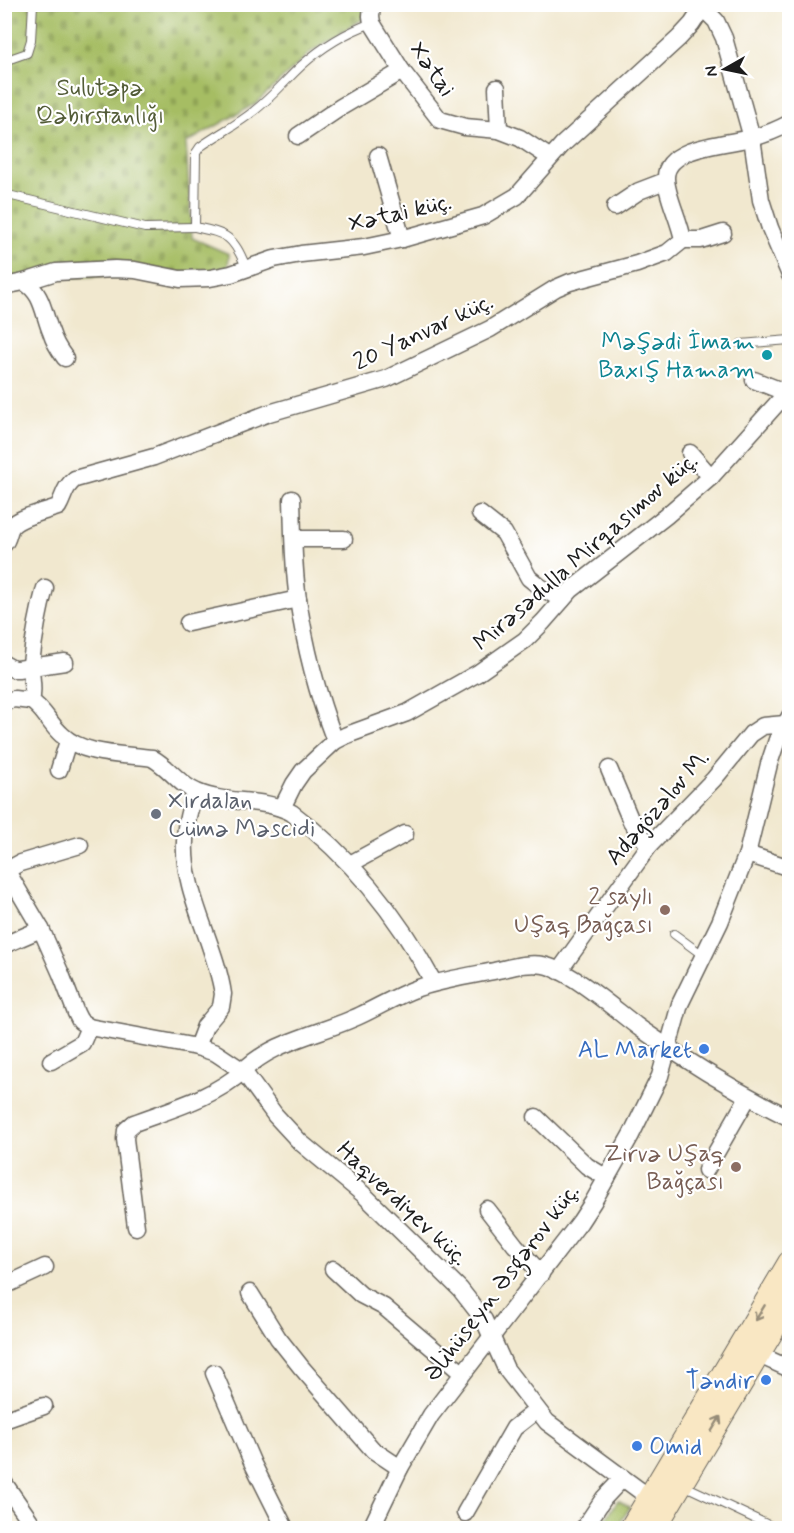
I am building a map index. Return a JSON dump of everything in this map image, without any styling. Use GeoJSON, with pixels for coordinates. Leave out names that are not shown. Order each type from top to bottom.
{"type":"FeatureCollection","features":[{"type":"Feature","properties":{"kind":"main road"},"geometry":{"type":"LineString","coordinates":[[657,1512],[789,1263]]}},
{"type":"Feature","properties":{"kind":"main road"},"geometry":{"type":"LineString","coordinates":[[632,1528],[657,1512],[680,1484],[789,1300]]}},
{"type":"Feature","properties":{"kind":"street"},"geometry":{"type":"LineString","coordinates":[[372,4],[372,23]]}},
{"type":"Feature","properties":{"kind":"street"},"geometry":{"type":"LineString","coordinates":[[704,6],[716,21],[724,38],[752,138],[761,200],[789,275]]}},
{"type":"Feature","properties":{"kind":"street","name":"Xətai küç."},"geometry":{"type":"LineString","coordinates":[[4,286],[56,272],[115,269],[135,270],[180,279],[210,278],[301,254],[364,247],[402,239],[483,216],[517,196],[549,158],[679,38],[704,6]]}},
{"type":"Feature","properties":{"kind":"street","name":"Xətai"},"geometry":{"type":"LineString","coordinates":[[372,23],[402,71],[440,120],[465,127],[499,130],[520,138],[549,158]]}},
{"type":"Feature","properties":{"kind":"street"},"geometry":{"type":"LineString","coordinates":[[298,136],[341,107],[402,71]]}},
{"type":"Feature","properties":{"kind":"street"},"geometry":{"type":"LineString","coordinates":[[497,88],[499,130]]}},
{"type":"Feature","properties":{"kind":"street"},"geometry":{"type":"LineString","coordinates":[[723,233],[692,242],[682,240],[681,228],[665,181],[669,165],[691,150],[771,133],[789,123]]}},
{"type":"Feature","properties":{"kind":"street"},"geometry":{"type":"LineString","coordinates":[[378,156],[402,239]]}},
{"type":"Feature","properties":{"kind":"street"},"geometry":{"type":"LineString","coordinates":[[615,207],[639,191],[665,181]]}},
{"type":"Feature","properties":{"kind":"street","name":"20 Yanvar küç."},"geometry":{"type":"LineString","coordinates":[[4,544],[9,539],[10,529],[18,521],[58,507],[69,483],[75,479],[154,457],[269,413],[386,379],[490,329],[556,288],[667,253],[682,240]]}},
{"type":"Feature","properties":{"kind":"street"},"geometry":{"type":"LineString","coordinates":[[24,282],[34,288],[40,296],[51,334],[66,358]]}},
{"type":"Feature","properties":{"kind":"street"},"geometry":{"type":"LineString","coordinates":[[754,380],[788,391]]}},
{"type":"Feature","properties":{"kind":"street","name":"Mirəsədulla Mirqasımov küç."},"geometry":{"type":"LineString","coordinates":[[282,808],[303,771],[335,741],[407,713],[478,673],[525,640],[585,579],[666,516],[711,477],[788,391]]}},
{"type":"Feature","properties":{"kind":"street"},"geometry":{"type":"LineString","coordinates":[[690,453],[711,477]]}},
{"type":"Feature","properties":{"kind":"street"},"geometry":{"type":"LineString","coordinates":[[292,499],[298,599],[314,671],[335,741]]}},
{"type":"Feature","properties":{"kind":"street"},"geometry":{"type":"LineString","coordinates":[[480,514],[504,533],[529,578],[562,600]]}},
{"type":"Feature","properties":{"kind":"street"},"geometry":{"type":"LineString","coordinates":[[294,540],[344,538]]}},
{"type":"Feature","properties":{"kind":"street"},"geometry":{"type":"LineString","coordinates":[[31,701],[33,693],[31,667],[35,626],[45,588]]}},
{"type":"Feature","properties":{"kind":"street"},"geometry":{"type":"LineString","coordinates":[[188,623],[298,599]]}},
{"type":"Feature","properties":{"kind":"street"},"geometry":{"type":"LineString","coordinates":[[4,664],[13,669],[65,662]]}},
{"type":"Feature","properties":{"kind":"street"},"geometry":{"type":"LineString","coordinates":[[4,702],[14,699],[31,701],[42,709],[47,720],[68,741],[95,750],[152,758],[195,792],[282,808],[307,824],[350,864],[409,941],[434,983]]}},
{"type":"Feature","properties":{"kind":"street","name":"Adəgözəlov M."},"geometry":{"type":"LineString","coordinates":[[559,971],[650,846],[714,779],[751,734],[764,726],[787,720]]}},
{"type":"Feature","properties":{"kind":"street","name":"Əlihüseyn Əsgərov küç."},"geometry":{"type":"LineString","coordinates":[[371,1528],[400,1468],[431,1415],[541,1274],[593,1202],[649,1102],[660,1076],[680,1004],[704,956],[747,854],[769,764],[787,720]]}},
{"type":"Feature","properties":{"kind":"street"},"geometry":{"type":"LineString","coordinates":[[59,770],[68,741]]}},
{"type":"Feature","properties":{"kind":"street"},"geometry":{"type":"LineString","coordinates":[[609,769],[631,822],[650,846]]}},
{"type":"Feature","properties":{"kind":"street"},"geometry":{"type":"LineString","coordinates":[[195,792],[186,823],[184,843],[186,870],[223,994],[221,1007],[205,1026],[197,1047]]}},
{"type":"Feature","properties":{"kind":"street"},"geometry":{"type":"LineString","coordinates":[[350,864],[405,834]]}},
{"type":"Feature","properties":{"kind":"street"},"geometry":{"type":"LineString","coordinates":[[51,1061],[82,1043],[89,1026],[80,1021],[40,930],[6,868],[80,845]]}},
{"type":"Feature","properties":{"kind":"street"},"geometry":{"type":"LineString","coordinates":[[747,854],[789,868]]}},
{"type":"Feature","properties":{"kind":"street"},"geometry":{"type":"LineString","coordinates":[[4,945],[40,930]]}},
{"type":"Feature","properties":{"kind":"street"},"geometry":{"type":"LineString","coordinates":[[136,1227],[125,1139],[126,1130],[134,1124],[210,1094],[266,1053],[292,1041],[341,1024],[393,998],[434,983],[530,965],[543,965],[559,971],[585,987],[668,1048],[748,1097],[789,1118]]}},
{"type":"Feature","properties":{"kind":"street","name":"Haqverdiyev küç."},"geometry":{"type":"LineString","coordinates":[[89,1026],[197,1047],[216,1053],[243,1071],[293,1135],[363,1194],[460,1289],[484,1320],[506,1369],[537,1410],[559,1432],[622,1479],[657,1512]]}},
{"type":"Feature","properties":{"kind":"street"},"geometry":{"type":"LineString","coordinates":[[706,1170],[748,1097]]}},
{"type":"Feature","properties":{"kind":"street"},"geometry":{"type":"LineString","coordinates":[[536,1117],[587,1167],[607,1178]]}},
{"type":"Feature","properties":{"kind":"street"},"geometry":{"type":"LineString","coordinates":[[487,1209],[541,1274]]}},
{"type":"Feature","properties":{"kind":"street"},"geometry":{"type":"LineString","coordinates":[[4,1286],[45,1267]]}},
{"type":"Feature","properties":{"kind":"street"},"geometry":{"type":"LineString","coordinates":[[333,1269],[361,1295],[384,1307],[462,1373]]}},
{"type":"Feature","properties":{"kind":"street"},"geometry":{"type":"LineString","coordinates":[[250,1293],[278,1338],[301,1367],[373,1450],[400,1468]]}},
{"type":"Feature","properties":{"kind":"street"},"geometry":{"type":"LineString","coordinates":[[757,1354],[789,1369]]}},
{"type":"Feature","properties":{"kind":"street"},"geometry":{"type":"LineString","coordinates":[[214,1373],[253,1464],[285,1528]]}},
{"type":"Feature","properties":{"kind":"street"},"geometry":{"type":"LineString","coordinates":[[4,1420],[44,1406]]}},
{"type":"Feature","properties":{"kind":"street"},"geometry":{"type":"LineString","coordinates":[[465,1513],[514,1428],[537,1410]]}},
{"type":"Feature","properties":{"kind":"street"},"geometry":{"type":"LineString","coordinates":[[584,1528],[604,1498],[622,1479]]}},
{"type":"Feature","properties":{"kind":"street"},"geometry":{"type":"LineString","coordinates":[[7,1493],[35,1528]]}},
{"type":"Feature","properties":{"kind":"lane"},"geometry":{"type":"LineString","coordinates":[[4,61],[14,60],[27,53],[31,40],[33,4]]}},
{"type":"Feature","properties":{"kind":"lane"},"geometry":{"type":"LineString","coordinates":[[195,227],[195,162],[196,153],[200,147],[249,115],[319,52],[372,23]]}},
{"type":"Feature","properties":{"kind":"lane"},"geometry":{"type":"LineString","coordinates":[[4,194],[145,228],[195,227],[225,235],[233,242],[246,267]]}},
{"type":"Feature","properties":{"kind":"lane"},"geometry":{"type":"LineString","coordinates":[[741,344],[789,340]]}},
{"type":"Feature","properties":{"kind":"lane"},"geometry":{"type":"LineString","coordinates":[[674,934],[704,956]]}},
{"type":"Feature","properties":{"kind":"lane"},"geometry":{"type":"LineString","coordinates":[[680,1484],[775,1528]]}},
{"type":"Feature","properties":{"kind":"green space","name":"Sulutəpə Qəbirstanlığı"},"geometry":{"type":"Polygon","coordinates":[[[5,5],[367,5],[363,19],[312,51],[255,104],[186,143],[192,238],[229,254],[228,268],[207,272],[5,280],[5,5]]]}},
{"type":"Feature","properties":{"kind":"green space"},"geometry":{"type":"Polygon","coordinates":[[[618,1500],[630,1507],[617,1528],[600,1528],[618,1500]]]}},
{"type":"Feature","properties":{"kind":"place","name":"Məşədi İmam Baxış Hamam"},"geometry":{"type":"Point","coordinates":[767,355]}},
{"type":"Feature","properties":{"kind":"place","name":"Xırdalan Cümə Məscidi"},"geometry":{"type":"Point","coordinates":[156,814]}},
{"type":"Feature","properties":{"kind":"place","name":"2 saylı Uşaq Bağçası"},"geometry":{"type":"Point","coordinates":[665,910]}},
{"type":"Feature","properties":{"kind":"place","name":"AL Market"},"geometry":{"type":"Point","coordinates":[704,1049]}},
{"type":"Feature","properties":{"kind":"place","name":"Zirvə Uşaq Bağçası"},"geometry":{"type":"Point","coordinates":[736,1167]}},
{"type":"Feature","properties":{"kind":"place","name":"Təndir"},"geometry":{"type":"Point","coordinates":[766,1380]}},
{"type":"Feature","properties":{"kind":"place","name":"Omid"},"geometry":{"type":"Point","coordinates":[637,1446]}}]}
